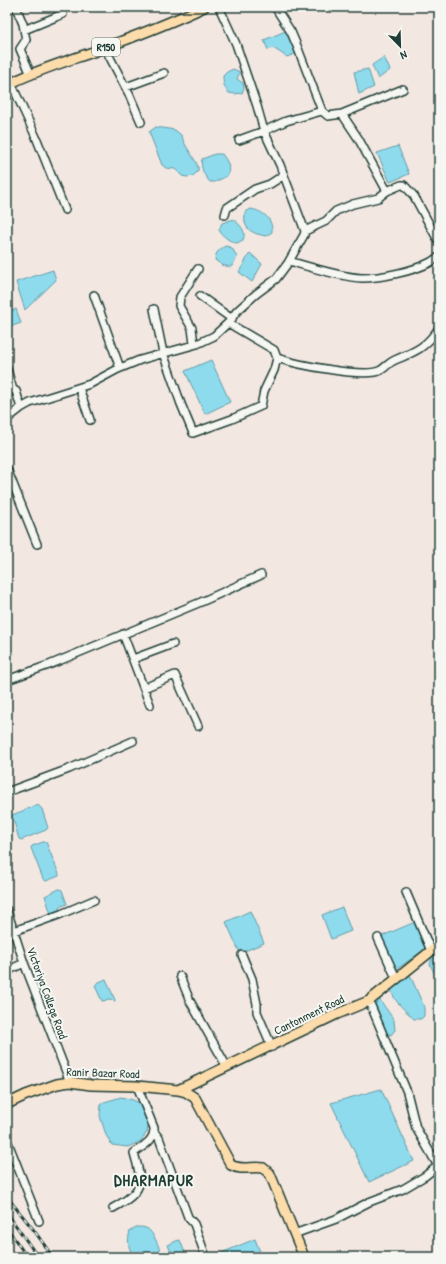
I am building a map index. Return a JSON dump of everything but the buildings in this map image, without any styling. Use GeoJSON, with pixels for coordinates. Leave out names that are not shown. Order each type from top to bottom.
{"type":"FeatureCollection","features":[{"type":"Feature","properties":{"kind":"main road","name":"R150"},"geometry":{"type":"LineString","coordinates":[[9,84],[105,48],[204,7]]}},
{"type":"Feature","properties":{"kind":"main road","name":"Cantonment Road"},"geometry":{"type":"LineString","coordinates":[[178,1090],[272,1047],[338,1014],[369,1001],[396,978],[439,946]]}},
{"type":"Feature","properties":{"kind":"main road","name":"Ranir Bazar Road"},"geometry":{"type":"LineString","coordinates":[[7,1104],[26,1095],[57,1084],[70,1082],[178,1090]]}},
{"type":"Feature","properties":{"kind":"main road"},"geometry":{"type":"LineString","coordinates":[[178,1090],[186,1092],[195,1098],[231,1165],[240,1168],[263,1168],[270,1174],[304,1257]]}},
{"type":"Feature","properties":{"kind":"street"},"geometry":{"type":"LineString","coordinates":[[16,7],[26,40],[20,49],[30,75]]}},
{"type":"Feature","properties":{"kind":"street"},"geometry":{"type":"LineString","coordinates":[[7,419],[30,403],[90,384],[120,368],[214,336],[230,321],[237,311],[276,279],[289,261],[304,235],[305,230],[284,175],[264,132],[257,106],[236,44],[219,7]]}},
{"type":"Feature","properties":{"kind":"street"},"geometry":{"type":"LineString","coordinates":[[275,7],[291,32],[322,111],[328,116],[342,114],[403,89]]}},
{"type":"Feature","properties":{"kind":"street"},"geometry":{"type":"LineString","coordinates":[[24,30],[63,14]]}},
{"type":"Feature","properties":{"kind":"street"},"geometry":{"type":"LineString","coordinates":[[105,48],[126,87],[141,122]]}},
{"type":"Feature","properties":{"kind":"street"},"geometry":{"type":"LineString","coordinates":[[126,87],[164,73]]}},
{"type":"Feature","properties":{"kind":"street"},"geometry":{"type":"LineString","coordinates":[[9,84],[36,137],[65,210]]}},
{"type":"Feature","properties":{"kind":"street"},"geometry":{"type":"LineString","coordinates":[[239,140],[264,132],[286,121],[322,111]]}},
{"type":"Feature","properties":{"kind":"street"},"geometry":{"type":"LineString","coordinates":[[342,114],[358,138],[387,191]]}},
{"type":"Feature","properties":{"kind":"street"},"geometry":{"type":"LineString","coordinates":[[225,215],[227,208],[255,189],[270,184],[284,175]]}},
{"type":"Feature","properties":{"kind":"street"},"geometry":{"type":"LineString","coordinates":[[305,230],[314,228],[326,222],[336,211],[353,204],[378,198],[387,191],[404,185],[414,196],[439,242]]}},
{"type":"Feature","properties":{"kind":"street"},"geometry":{"type":"LineString","coordinates":[[289,261],[328,272],[360,278],[382,277],[418,267],[439,257]]}},
{"type":"Feature","properties":{"kind":"street"},"geometry":{"type":"LineString","coordinates":[[194,344],[189,322],[179,306],[180,297],[198,269]]}},
{"type":"Feature","properties":{"kind":"street"},"geometry":{"type":"LineString","coordinates":[[94,295],[120,368]]}},
{"type":"Feature","properties":{"kind":"street"},"geometry":{"type":"LineString","coordinates":[[154,309],[163,353],[181,404],[193,432],[232,419],[261,406],[264,391],[274,370],[277,358],[274,350],[230,321],[200,296]]}},
{"type":"Feature","properties":{"kind":"street"},"geometry":{"type":"LineString","coordinates":[[277,358],[297,364],[327,369],[349,372],[373,372],[380,370],[389,362],[415,352],[431,340],[439,328]]}},
{"type":"Feature","properties":{"kind":"street"},"geometry":{"type":"LineString","coordinates":[[7,369],[13,390],[16,391],[22,408]]}},
{"type":"Feature","properties":{"kind":"street"},"geometry":{"type":"LineString","coordinates":[[79,388],[90,420]]}},
{"type":"Feature","properties":{"kind":"street"},"geometry":{"type":"LineString","coordinates":[[7,469],[37,544]]}},
{"type":"Feature","properties":{"kind":"street"},"geometry":{"type":"LineString","coordinates":[[7,680],[49,665],[201,602],[261,574]]}},
{"type":"Feature","properties":{"kind":"street"},"geometry":{"type":"LineString","coordinates":[[123,634],[150,705]]}},
{"type":"Feature","properties":{"kind":"street"},"geometry":{"type":"LineString","coordinates":[[133,659],[173,644]]}},
{"type":"Feature","properties":{"kind":"street"},"geometry":{"type":"LineString","coordinates":[[144,688],[175,675],[198,726]]}},
{"type":"Feature","properties":{"kind":"street"},"geometry":{"type":"LineString","coordinates":[[7,792],[69,769],[133,741]]}},
{"type":"Feature","properties":{"kind":"street"},"geometry":{"type":"LineString","coordinates":[[406,892],[431,951]]}},
{"type":"Feature","properties":{"kind":"street"},"geometry":{"type":"LineString","coordinates":[[14,931],[94,900]]}},
{"type":"Feature","properties":{"kind":"street","name":"Victoriya College Road"},"geometry":{"type":"LineString","coordinates":[[7,910],[24,963],[70,1082]]}},
{"type":"Feature","properties":{"kind":"street"},"geometry":{"type":"LineString","coordinates":[[378,938],[396,978]]}},
{"type":"Feature","properties":{"kind":"street"},"geometry":{"type":"LineString","coordinates":[[242,955],[252,979],[257,1012],[272,1047]]}},
{"type":"Feature","properties":{"kind":"street"},"geometry":{"type":"LineString","coordinates":[[7,971],[24,963]]}},
{"type":"Feature","properties":{"kind":"street"},"geometry":{"type":"LineString","coordinates":[[180,976],[190,1001],[227,1067]]}},
{"type":"Feature","properties":{"kind":"street"},"geometry":{"type":"LineString","coordinates":[[294,1234],[336,1219],[369,1202],[402,1189],[425,1176],[438,1166],[416,1128],[407,1092],[369,1001]]}},
{"type":"Feature","properties":{"kind":"street"},"geometry":{"type":"LineString","coordinates":[[137,1086],[155,1133],[159,1138],[188,1218],[194,1224],[206,1257]]}},
{"type":"Feature","properties":{"kind":"street"},"geometry":{"type":"LineString","coordinates":[[113,1208],[130,1198],[140,1185],[140,1174],[134,1152],[151,1140],[155,1133]]}},
{"type":"Feature","properties":{"kind":"street"},"geometry":{"type":"LineString","coordinates":[[7,1140],[39,1221]]}},
{"type":"Feature","properties":{"kind":"water"},"geometry":{"type":"Polygon","coordinates":[[[288,30],[297,53],[287,57],[273,48],[268,50],[264,40],[288,30]]]}},
{"type":"Feature","properties":{"kind":"water"},"geometry":{"type":"Polygon","coordinates":[[[384,57],[390,70],[378,79],[372,65],[384,57]]]}},
{"type":"Feature","properties":{"kind":"water"},"geometry":{"type":"Polygon","coordinates":[[[233,69],[240,72],[237,79],[243,83],[244,88],[242,93],[229,93],[224,85],[223,76],[233,69]]]}},
{"type":"Feature","properties":{"kind":"water"},"geometry":{"type":"Polygon","coordinates":[[[368,69],[374,87],[359,94],[354,72],[368,69]]]}},
{"type":"Feature","properties":{"kind":"water"},"geometry":{"type":"Polygon","coordinates":[[[156,127],[175,130],[181,135],[198,167],[198,171],[193,176],[182,176],[175,169],[166,168],[162,165],[149,132],[156,127]]]}},
{"type":"Feature","properties":{"kind":"water"},"geometry":{"type":"Polygon","coordinates":[[[398,146],[409,174],[390,182],[377,153],[398,146]]]}},
{"type":"Feature","properties":{"kind":"water"},"geometry":{"type":"Polygon","coordinates":[[[215,154],[222,154],[227,162],[229,170],[227,176],[215,182],[210,182],[203,171],[202,159],[215,154]]]}},
{"type":"Feature","properties":{"kind":"water"},"geometry":{"type":"Polygon","coordinates":[[[251,209],[266,216],[271,223],[272,232],[266,236],[252,232],[249,229],[245,222],[245,212],[251,209]]]}},
{"type":"Feature","properties":{"kind":"water"},"geometry":{"type":"Polygon","coordinates":[[[234,219],[242,228],[244,233],[243,240],[237,243],[226,238],[219,230],[222,223],[234,219]]]}},
{"type":"Feature","properties":{"kind":"water"},"geometry":{"type":"Polygon","coordinates":[[[226,246],[232,248],[237,257],[230,267],[222,265],[215,260],[218,251],[226,246]]]}},
{"type":"Feature","properties":{"kind":"water"},"geometry":{"type":"Polygon","coordinates":[[[250,253],[262,264],[252,282],[239,272],[250,253]]]}},
{"type":"Feature","properties":{"kind":"water"},"geometry":{"type":"Polygon","coordinates":[[[53,270],[56,280],[25,310],[16,282],[53,270]]]}},
{"type":"Feature","properties":{"kind":"water"},"geometry":{"type":"Polygon","coordinates":[[[16,309],[21,323],[7,328],[7,313],[16,309]]]}},
{"type":"Feature","properties":{"kind":"water"},"geometry":{"type":"Polygon","coordinates":[[[211,360],[230,402],[205,414],[185,371],[211,360]]]}},
{"type":"Feature","properties":{"kind":"water"},"geometry":{"type":"Polygon","coordinates":[[[38,805],[42,809],[48,828],[21,840],[19,839],[12,815],[38,805]]]}},
{"type":"Feature","properties":{"kind":"water"},"geometry":{"type":"Polygon","coordinates":[[[46,842],[59,874],[59,876],[46,881],[43,879],[31,848],[32,846],[46,842]]]}},
{"type":"Feature","properties":{"kind":"water"},"geometry":{"type":"Polygon","coordinates":[[[59,889],[62,890],[67,904],[59,907],[60,911],[51,914],[45,896],[59,889]]]}},
{"type":"Feature","properties":{"kind":"water"},"geometry":{"type":"Polygon","coordinates":[[[342,907],[351,931],[331,939],[322,915],[342,907]]]}},
{"type":"Feature","properties":{"kind":"water"},"geometry":{"type":"Polygon","coordinates":[[[250,911],[264,943],[240,953],[226,922],[250,911]]]}},
{"type":"Feature","properties":{"kind":"water"},"geometry":{"type":"Polygon","coordinates":[[[415,922],[427,948],[394,971],[380,937],[415,922]]]}},
{"type":"Feature","properties":{"kind":"water"},"geometry":{"type":"Polygon","coordinates":[[[439,951],[439,984],[430,964],[433,954],[439,951]]]}},
{"type":"Feature","properties":{"kind":"water"},"geometry":{"type":"Polygon","coordinates":[[[405,975],[410,975],[424,1007],[424,1016],[421,1019],[414,1019],[400,1006],[392,993],[391,989],[394,984],[405,975]]]}},
{"type":"Feature","properties":{"kind":"water"},"geometry":{"type":"Polygon","coordinates":[[[106,979],[115,1001],[102,1001],[95,986],[97,983],[106,979]]]}},
{"type":"Feature","properties":{"kind":"water"},"geometry":{"type":"Polygon","coordinates":[[[380,1000],[394,1020],[395,1030],[391,1035],[386,1033],[374,1006],[374,1002],[380,1000]]]}},
{"type":"Feature","properties":{"kind":"water"},"geometry":{"type":"Polygon","coordinates":[[[381,1089],[414,1161],[369,1182],[331,1103],[381,1089]]]}},
{"type":"Feature","properties":{"kind":"water"},"geometry":{"type":"Polygon","coordinates":[[[121,1097],[141,1104],[149,1121],[147,1132],[141,1141],[128,1147],[112,1145],[106,1135],[100,1116],[101,1103],[121,1097]]]}},
{"type":"Feature","properties":{"kind":"water"},"geometry":{"type":"Polygon","coordinates":[[[136,1227],[149,1230],[154,1236],[162,1257],[135,1257],[128,1242],[130,1231],[136,1227]]]}},
{"type":"Feature","properties":{"kind":"water"},"geometry":{"type":"Polygon","coordinates":[[[255,1239],[262,1257],[220,1257],[219,1254],[255,1239]]]}},
{"type":"Feature","properties":{"kind":"water"},"geometry":{"type":"Polygon","coordinates":[[[180,1240],[185,1253],[184,1257],[173,1257],[168,1245],[180,1240]]]}},
{"type":"Feature","properties":{"kind":"railway"},"geometry":{"type":"LineString","coordinates":[[7,1197],[53,1257]]}},
{"type":"Feature","properties":{"kind":"railway"},"geometry":{"type":"LineString","coordinates":[[7,1213],[38,1257]]}},
{"type":"Feature","properties":{"kind":"railway"},"geometry":{"type":"LineString","coordinates":[[7,1228],[27,1257]]}},
{"type":"Feature","properties":{"kind":"district","name":"DHARMAPUR"},"geometry":{"type":"Point","coordinates":[154,1180]}}]}
